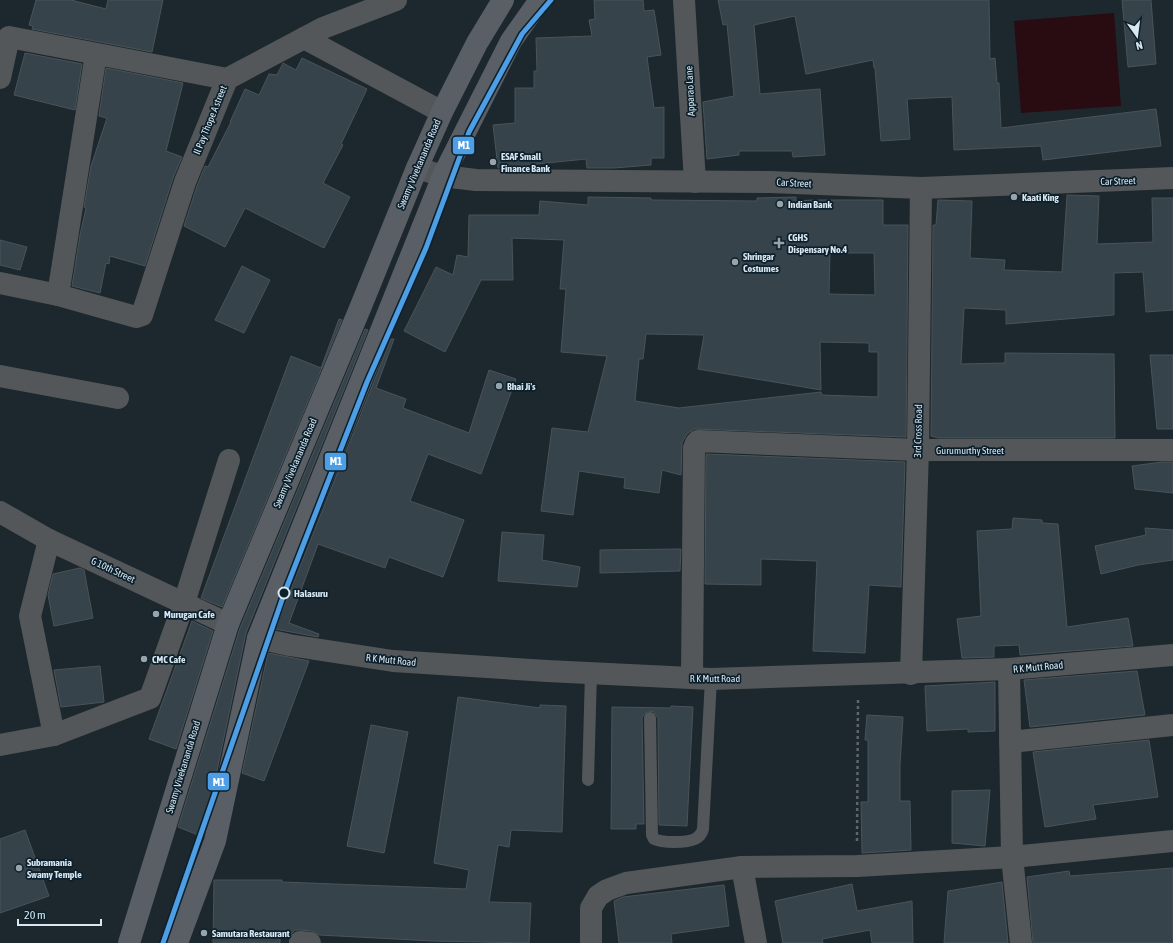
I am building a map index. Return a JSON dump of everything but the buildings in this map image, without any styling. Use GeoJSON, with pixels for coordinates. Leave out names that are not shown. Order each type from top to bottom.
{"type":"FeatureCollection","features":[{"type":"Feature","properties":{"kind":"main road","name":"Swamy Vivekananda Road"},"geometry":{"type":"LineString","coordinates":[[129,943],[228,624],[417,168],[442,112],[477,43],[503,0]]}},
{"type":"Feature","properties":{"kind":"main road"},"geometry":{"type":"LineString","coordinates":[[177,943],[215,841],[258,638],[443,176],[511,41],[540,0]]}},
{"type":"Feature","properties":{"kind":"street","name":"Il Pay Thope A street"},"geometry":{"type":"LineString","coordinates":[[58,295],[136,317],[143,314],[185,182],[226,79],[323,28],[396,0]]}},
{"type":"Feature","properties":{"kind":"street","name":"Apparao Lane"},"geometry":{"type":"LineString","coordinates":[[684,0],[695,182]]}},
{"type":"Feature","properties":{"kind":"street"},"geometry":{"type":"LineString","coordinates":[[0,78],[9,38],[226,79]]}},
{"type":"Feature","properties":{"kind":"street"},"geometry":{"type":"LineString","coordinates":[[304,38],[442,112]]}},
{"type":"Feature","properties":{"kind":"street"},"geometry":{"type":"LineString","coordinates":[[0,283],[58,295],[96,54]]}},
{"type":"Feature","properties":{"kind":"street","name":"Car Street"},"geometry":{"type":"LineString","coordinates":[[417,168],[443,176],[476,180],[770,182],[921,188],[1173,178]]}},
{"type":"Feature","properties":{"kind":"street","name":"3rd Cross Road"},"geometry":{"type":"LineString","coordinates":[[912,674],[918,450],[921,188]]}},
{"type":"Feature","properties":{"kind":"street"},"geometry":{"type":"LineString","coordinates":[[0,376],[118,398]]}},
{"type":"Feature","properties":{"kind":"street","name":"Gurumurthy Street"},"geometry":{"type":"LineString","coordinates":[[701,679],[694,448],[696,443],[702,441],[918,450],[1173,450]]}},
{"type":"Feature","properties":{"kind":"street"},"geometry":{"type":"LineString","coordinates":[[0,745],[54,735],[150,698],[184,603],[229,460]]}},
{"type":"Feature","properties":{"kind":"street","name":"G 10th Street"},"geometry":{"type":"LineString","coordinates":[[0,512],[49,540],[228,624]]}},
{"type":"Feature","properties":{"kind":"street"},"geometry":{"type":"LineString","coordinates":[[49,540],[30,616],[54,735]]}},
{"type":"Feature","properties":{"kind":"street","name":"R K Mutt Road"},"geometry":{"type":"LineString","coordinates":[[258,638],[289,645],[393,661],[701,679],[912,674],[1009,669],[1173,655]]}},
{"type":"Feature","properties":{"kind":"street"},"geometry":{"type":"LineString","coordinates":[[1009,669],[1012,857],[1021,943]]}},
{"type":"Feature","properties":{"kind":"street"},"geometry":{"type":"LineString","coordinates":[[1010,742],[1173,725]]}},
{"type":"Feature","properties":{"kind":"street"},"geometry":{"type":"LineString","coordinates":[[591,943],[591,908],[598,896],[608,890],[626,883],[742,867],[856,866],[1012,857],[1173,841]]}},
{"type":"Feature","properties":{"kind":"street"},"geometry":{"type":"LineString","coordinates":[[742,867],[756,943]]}},
{"type":"Feature","properties":{"kind":"lane"},"geometry":{"type":"LineString","coordinates":[[588,780],[591,673]]}},
{"type":"Feature","properties":{"kind":"lane"},"geometry":{"type":"LineString","coordinates":[[650,718],[652,835],[654,840],[663,842],[683,842],[695,840],[699,837],[703,829],[701,679]]}},
{"type":"Feature","properties":{"kind":"path"},"geometry":{"type":"LineString","coordinates":[[856,866],[858,675]]}},
{"type":"Feature","properties":{"kind":"shaded area"},"geometry":{"type":"Polygon","coordinates":[[[1114,13],[1121,106],[1021,113],[1014,21],[1114,13]]]}},
{"type":"Feature","properties":{"kind":"transit line","name":"M1"},"geometry":{"type":"LineString","coordinates":[[163,943],[284,594],[367,382],[426,248],[469,132],[522,34],[551,0]]}},
{"type":"Feature","properties":{"kind":"place","name":"ESAF Small Finance Bank"},"geometry":{"type":"Point","coordinates":[493,162]}},
{"type":"Feature","properties":{"kind":"place","name":"Kaati King"},"geometry":{"type":"Point","coordinates":[1014,197]}},
{"type":"Feature","properties":{"kind":"place","name":"Indian Bank"},"geometry":{"type":"Point","coordinates":[780,204]}},
{"type":"Feature","properties":{"kind":"place","name":"CGHS Dispensary No.4"},"geometry":{"type":"Point","coordinates":[779,243]}},
{"type":"Feature","properties":{"kind":"place","name":"Shringar Costumes"},"geometry":{"type":"Point","coordinates":[735,262]}},
{"type":"Feature","properties":{"kind":"place","name":"Bhai Ji's"},"geometry":{"type":"Point","coordinates":[499,386]}},
{"type":"Feature","properties":{"kind":"place","name":"Halasuru"},"geometry":{"type":"Point","coordinates":[284,593]}},
{"type":"Feature","properties":{"kind":"place","name":"Murugan Cafe"},"geometry":{"type":"Point","coordinates":[156,614]}},
{"type":"Feature","properties":{"kind":"place","name":"CMC Cafe"},"geometry":{"type":"Point","coordinates":[144,659]}},
{"type":"Feature","properties":{"kind":"place","name":"Subramania Swamy Temple"},"geometry":{"type":"Point","coordinates":[19,868]}},
{"type":"Feature","properties":{"kind":"place","name":"Samutara Restaurant"},"geometry":{"type":"Point","coordinates":[204,933]}}]}
